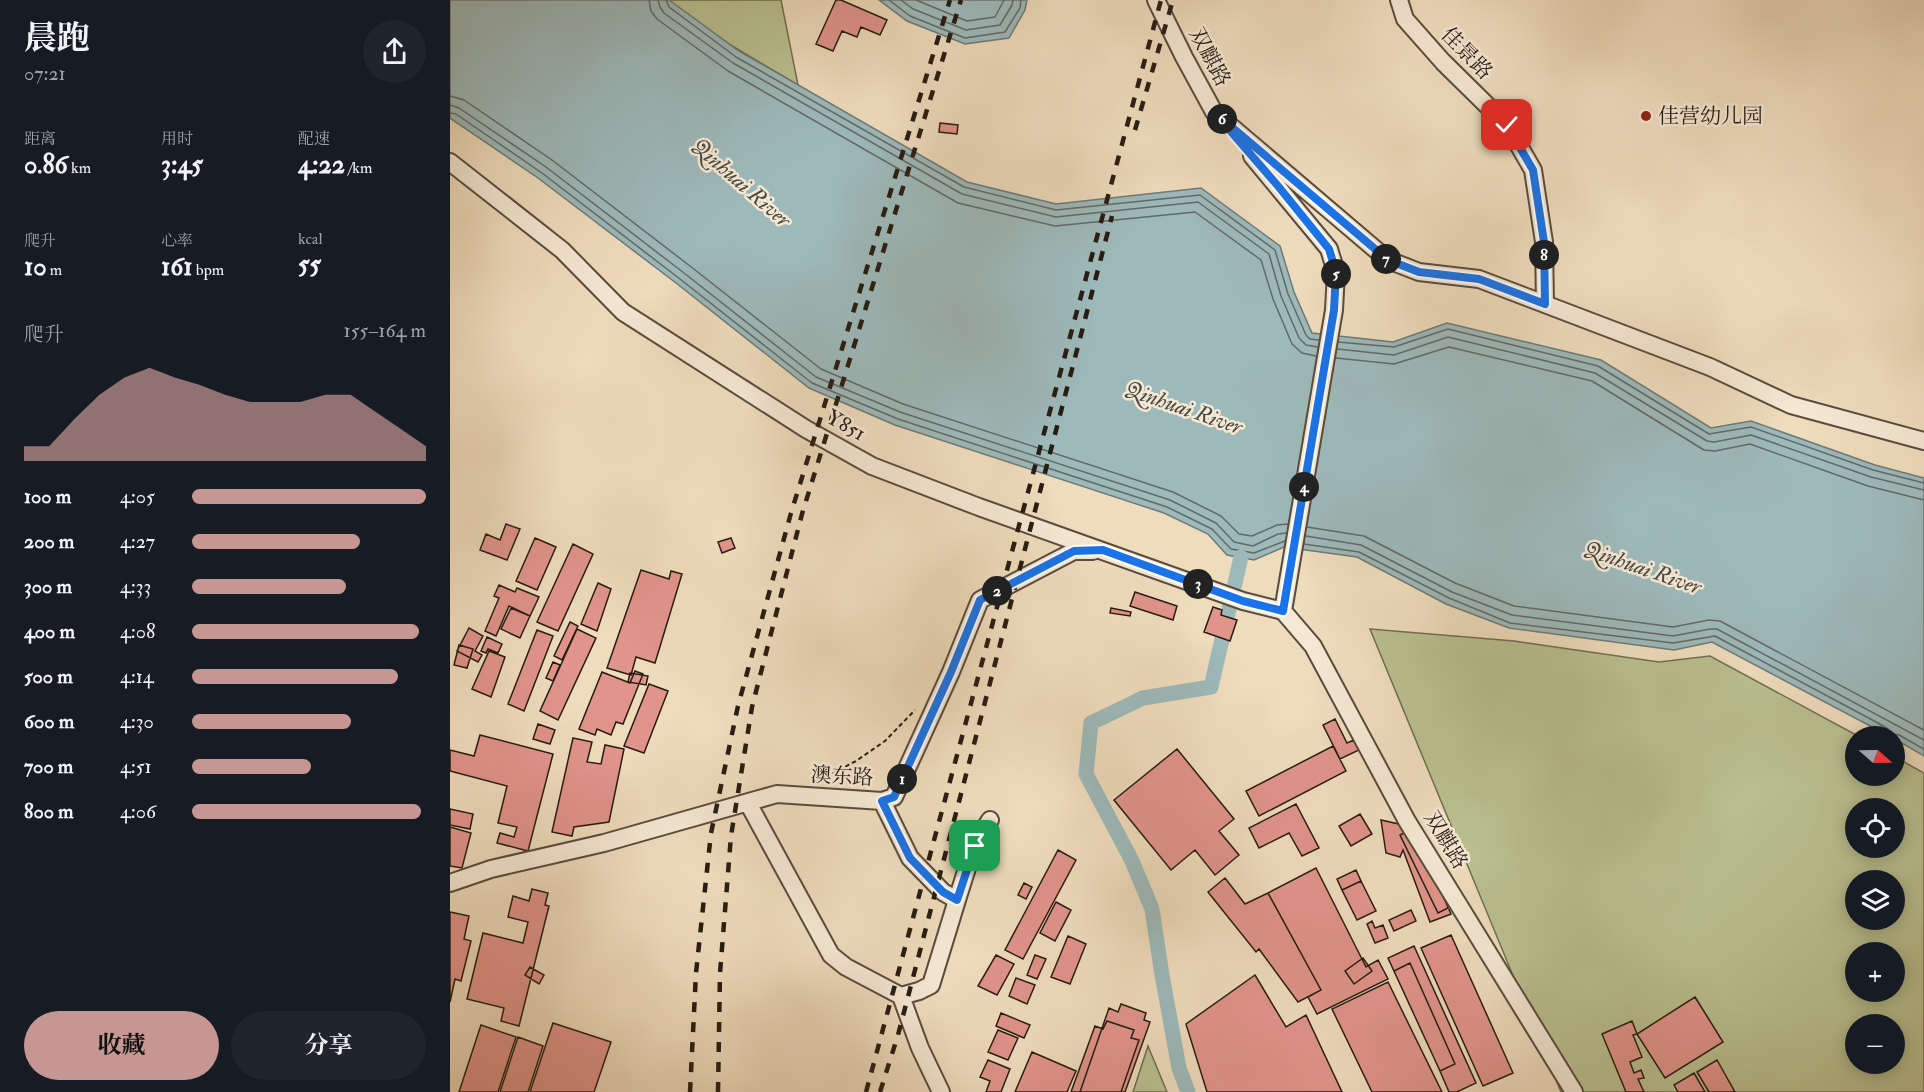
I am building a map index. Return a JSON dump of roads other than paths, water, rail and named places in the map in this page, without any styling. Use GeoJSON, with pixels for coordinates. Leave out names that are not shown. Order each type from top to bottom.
{"type":"FeatureCollection","features":[{"type":"Feature","properties":{"kind":"street","name":"双麒路"},"geometry":{"type":"LineString","coordinates":[[1156,0],[1214,112],[1329,249],[1336,272],[1334,310],[1283,611],[1313,646],[1407,821],[1574,1092]]}},
{"type":"Feature","properties":{"kind":"street","name":"佳景路"},"geometry":{"type":"LineString","coordinates":[[1399,0],[1406,19],[1443,63],[1507,125],[1533,170],[1544,242],[1545,304]]}},
{"type":"Feature","properties":{"kind":"street"},"geometry":{"type":"LineString","coordinates":[[1214,112],[1388,260],[1419,272],[1479,279],[1710,367],[1791,405],[1924,441]]}},
{"type":"Feature","properties":{"kind":"street","name":"Y851"},"geometry":{"type":"LineString","coordinates":[[450,162],[562,250],[623,312],[806,429],[872,466],[979,507],[1243,601],[1283,611]]}},
{"type":"Feature","properties":{"kind":"street","name":"澳东路"},"geometry":{"type":"LineString","coordinates":[[450,883],[491,869],[604,843],[777,794],[882,801],[894,797],[951,672],[980,600],[1074,551],[1103,550]]}},
{"type":"Feature","properties":{"kind":"street"},"geometry":{"type":"LineString","coordinates":[[882,801],[910,858],[943,892],[957,900]]}},
{"type":"Feature","properties":{"kind":"street"},"geometry":{"type":"LineString","coordinates":[[748,803],[831,955],[846,967],[901,996],[920,1048],[941,1092]]}},
{"type":"Feature","properties":{"kind":"street"},"geometry":{"type":"LineString","coordinates":[[901,996],[931,985],[975,846],[990,820]]}},
{"type":"Feature","properties":{"kind":"water","name":"Qinhuai River"},"geometry":{"type":"Polygon","coordinates":[[[450,0],[669,0],[739,51],[967,182],[1056,204],[1201,188],[1280,246],[1294,292],[1312,333],[1393,342],[1447,323],[1601,360],[1711,428],[1751,421],[1875,465],[1924,478],[1924,756],[1905,745],[1905,726],[1870,726],[1712,642],[1674,650],[1509,628],[1446,604],[1357,557],[1284,547],[1254,560],[1227,555],[1208,534],[1164,513],[895,425],[809,388],[538,178],[450,118],[450,0]]]}},
{"type":"Feature","properties":{"kind":"water"},"geometry":{"type":"Polygon","coordinates":[[[879,0],[1027,0],[1025,10],[1009,38],[965,44],[907,21],[879,0]]]}},
{"type":"Feature","properties":{"kind":"waterway"},"geometry":{"type":"LineString","coordinates":[[1188,1092],[1179,1068],[1152,909],[1132,861],[1086,774],[1091,723],[1143,698],[1211,687],[1241,557]]}},
{"type":"Feature","properties":{"kind":"railway"},"geometry":{"type":"LineString","coordinates":[[690,1092],[696,973],[711,833],[738,706],[791,513],[950,0]]}},
{"type":"Feature","properties":{"kind":"railway"},"geometry":{"type":"LineString","coordinates":[[718,1092],[720,973],[731,836],[752,707],[802,514],[961,0]]}},
{"type":"Feature","properties":{"kind":"railway"},"geometry":{"type":"LineString","coordinates":[[866,1092],[1161,0]]}},
{"type":"Feature","properties":{"kind":"railway"},"geometry":{"type":"LineString","coordinates":[[1135,130],[1173,0]]}},
{"type":"Feature","properties":{"kind":"railway"},"geometry":{"type":"LineString","coordinates":[[880,1092],[898,1035],[1112,216]]}},
{"type":"Feature","properties":{"kind":"place","name":"佳营幼儿园"},"geometry":{"type":"Point","coordinates":[1646,116]}}]}
